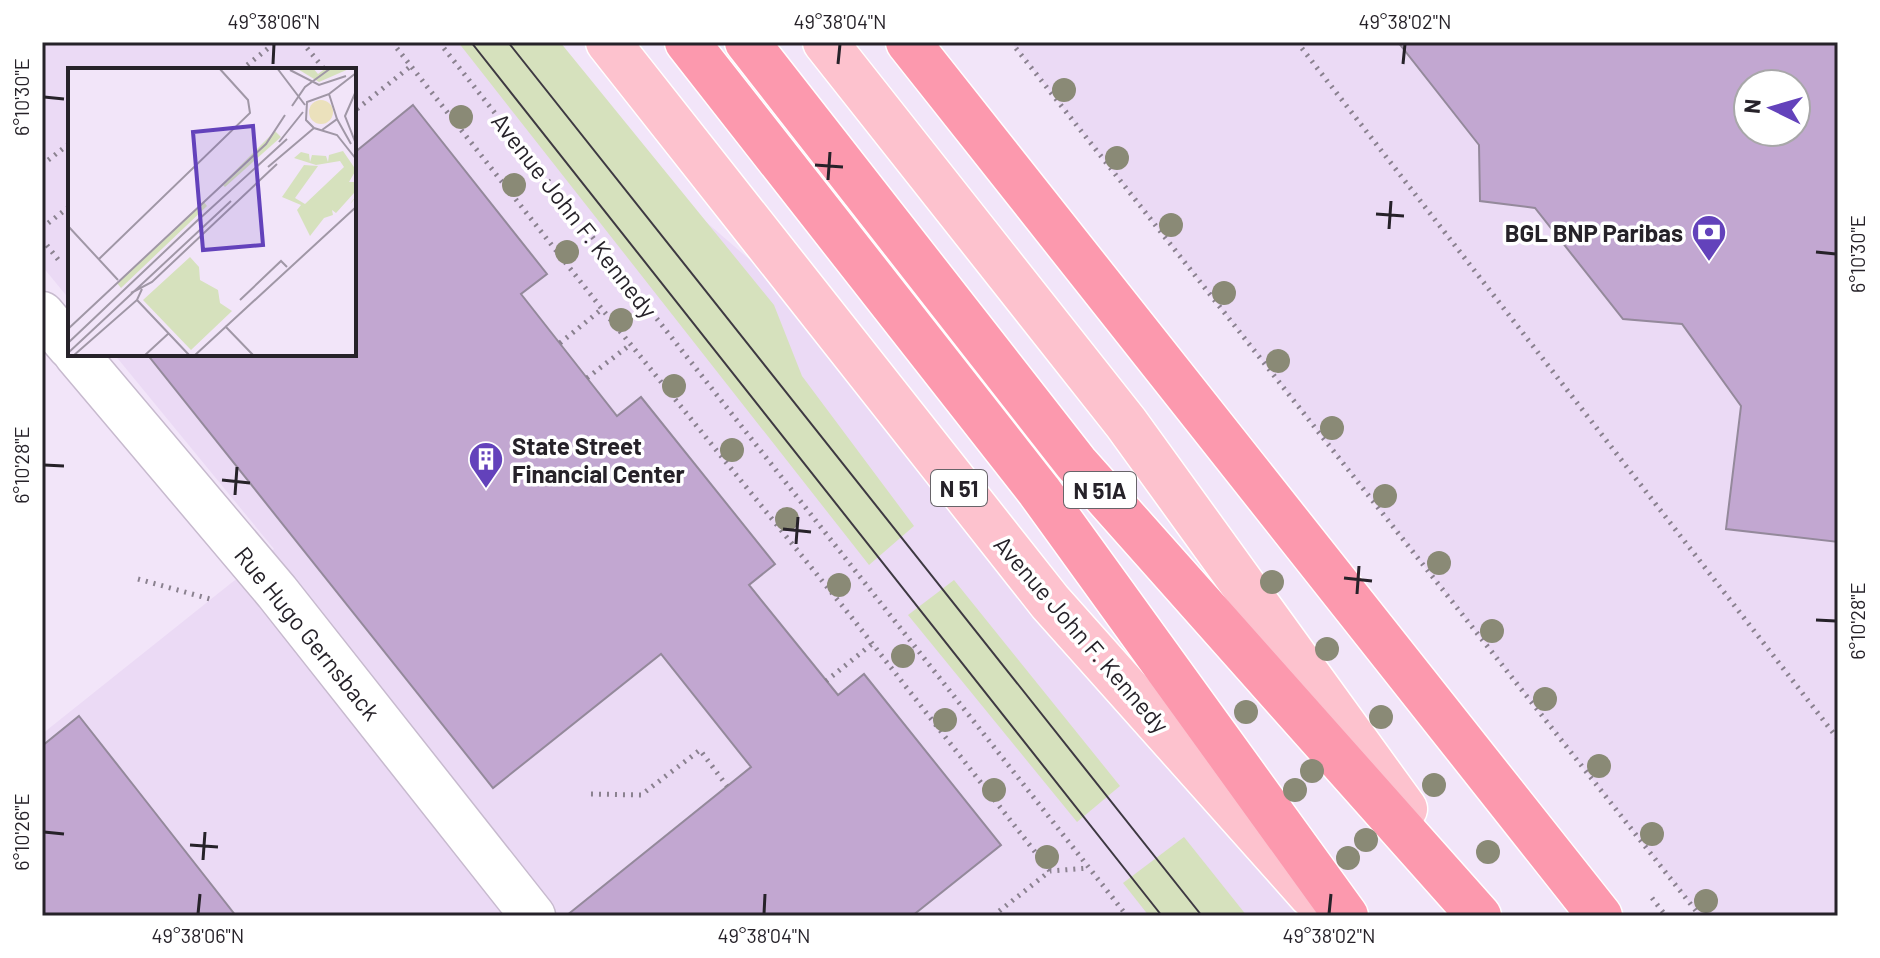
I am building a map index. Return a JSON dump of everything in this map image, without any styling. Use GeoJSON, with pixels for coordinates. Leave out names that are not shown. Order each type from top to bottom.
{"type":"FeatureCollection","features":[{"type":"Feature","properties":{"kind":"highway","name":"N 51A"},"geometry":{"type":"LineString","coordinates":[[687,42],[1039,491],[1346,916]]}},
{"type":"Feature","properties":{"kind":"highway","name":"N 51A"},"geometry":{"type":"LineString","coordinates":[[747,42],[1076,463],[1481,916]]}},
{"type":"Feature","properties":{"kind":"highway"},"geometry":{"type":"LineString","coordinates":[[908,42],[1600,916]]}},
{"type":"Feature","properties":{"kind":"main road","name":"Avenue John F. Kennedy"},"geometry":{"type":"LineString","coordinates":[[608,42],[1050,602],[1330,916]]}},
{"type":"Feature","properties":{"kind":"main road"},"geometry":{"type":"LineString","coordinates":[[825,42],[1126,423],[1481,916]]}},
{"type":"Feature","properties":{"kind":"street"},"geometry":{"type":"LineString","coordinates":[[42,314],[68,345]]}},
{"type":"Feature","properties":{"kind":"street","name":"Rue Hugo Gernsback"},"geometry":{"type":"LineString","coordinates":[[78,356],[277,592],[533,916]]}},
{"type":"Feature","properties":{"kind":"path"},"geometry":{"type":"LineString","coordinates":[[244,68],[276,42]]}},
{"type":"Feature","properties":{"kind":"path"},"geometry":{"type":"LineString","coordinates":[[302,42],[323,68]]}},
{"type":"Feature","properties":{"kind":"path"},"geometry":{"type":"LineString","coordinates":[[392,42],[1050,871]]}},
{"type":"Feature","properties":{"kind":"path","name":"Avenue John F. Kennedy"},"geometry":{"type":"LineString","coordinates":[[439,42],[1127,916]]}},
{"type":"Feature","properties":{"kind":"path"},"geometry":{"type":"LineString","coordinates":[[1011,42],[1700,916]]}},
{"type":"Feature","properties":{"kind":"path"},"geometry":{"type":"LineString","coordinates":[[1297,42],[1838,739]]}},
{"type":"Feature","properties":{"kind":"path"},"geometry":{"type":"LineString","coordinates":[[356,108],[411,66]]}},
{"type":"Feature","properties":{"kind":"path"},"geometry":{"type":"LineString","coordinates":[[42,165],[68,145]]}},
{"type":"Feature","properties":{"kind":"path"},"geometry":{"type":"LineString","coordinates":[[42,228],[68,208]]}},
{"type":"Feature","properties":{"kind":"path"},"geometry":{"type":"LineString","coordinates":[[42,239],[68,273]]}},
{"type":"Feature","properties":{"kind":"path"},"geometry":{"type":"LineString","coordinates":[[560,343],[602,309]]}},
{"type":"Feature","properties":{"kind":"path"},"geometry":{"type":"LineString","coordinates":[[587,378],[631,344]]}},
{"type":"Feature","properties":{"kind":"path"},"geometry":{"type":"LineString","coordinates":[[826,681],[872,644]]}},
{"type":"Feature","properties":{"kind":"path"},"geometry":{"type":"LineString","coordinates":[[591,794],[641,795],[700,750],[727,786]]}},
{"type":"Feature","properties":{"kind":"path"},"geometry":{"type":"LineString","coordinates":[[993,916],[1050,871],[1090,868]]}},
{"type":"Feature","properties":{"kind":"shaded area"},"geometry":{"type":"Polygon","coordinates":[[[42,42],[498,42],[838,336],[1330,916],[42,916],[42,734],[274,549],[116,356],[356,356],[356,68],[68,68],[68,298],[42,266],[42,42]]]}},
{"type":"Feature","properties":{"kind":"shaded area"},"geometry":{"type":"Polygon","coordinates":[[[1011,42],[1838,42],[1838,916],[1700,916],[1011,42]]]}},
{"type":"Feature","properties":{"kind":"green space"},"geometry":{"type":"Polygon","coordinates":[[[458,42],[560,42],[774,305],[802,376],[914,526],[869,565],[458,42]]]}},
{"type":"Feature","properties":{"kind":"green space"},"geometry":{"type":"Polygon","coordinates":[[[954,580],[1120,786],[1077,822],[908,615],[954,580]]]}},
{"type":"Feature","properties":{"kind":"green space"},"geometry":{"type":"Polygon","coordinates":[[[1184,837],[1247,916],[1149,916],[1123,883],[1184,837]]]}},
{"type":"Feature","properties":{"kind":"building","name":"BGL BNP Paribas"},"geometry":{"type":"Polygon","coordinates":[[[1398,42],[1838,42],[1838,542],[1726,529],[1741,406],[1682,324],[1623,319],[1535,208],[1480,201],[1479,145],[1398,42]]]}},
{"type":"Feature","properties":{"kind":"building","name":"State Street Financial Center"},"geometry":{"type":"Polygon","coordinates":[[[413,105],[547,274],[521,294],[587,378],[617,416],[641,397],[775,564],[749,585],[838,695],[864,674],[1001,845],[912,916],[566,916],[751,767],[661,654],[493,788],[149,356],[356,356],[356,151],[413,105]]]}},
{"type":"Feature","properties":{"kind":"building"},"geometry":{"type":"Polygon","coordinates":[[[79,716],[236,916],[42,916],[42,746],[79,716]]]}},
{"type":"Feature","properties":{"kind":"tram line"},"geometry":{"type":"LineString","coordinates":[[471,42],[1162,916]]}},
{"type":"Feature","properties":{"kind":"tram line"},"geometry":{"type":"LineString","coordinates":[[508,42],[1202,916]]}},
{"type":"Feature","properties":{"kind":"place","name":"BGL BNP Paribas"},"geometry":{"type":"Point","coordinates":[1709,263]}},
{"type":"Feature","properties":{"kind":"place","name":"State Street Financial Center"},"geometry":{"type":"Point","coordinates":[486,490]}}]}
